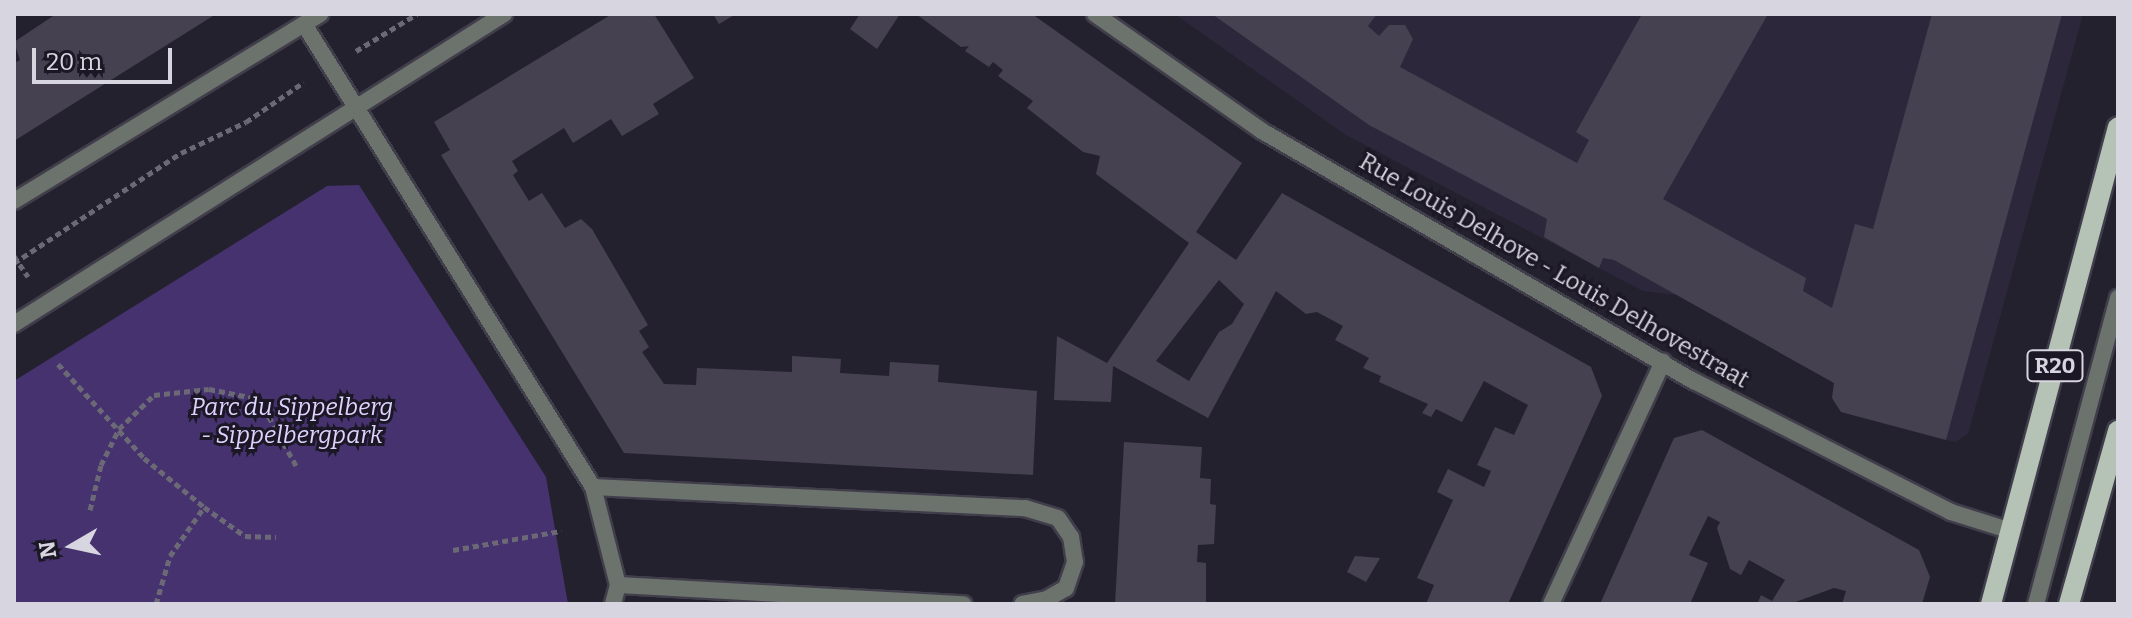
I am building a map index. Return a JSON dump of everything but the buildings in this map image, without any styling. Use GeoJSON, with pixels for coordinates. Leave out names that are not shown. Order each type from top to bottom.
{"type":"FeatureCollection","features":[{"type":"Feature","properties":{"kind":"main road","name":"R20"},"geometry":{"type":"LineString","coordinates":[[1991,604],[2118,128]]}},
{"type":"Feature","properties":{"kind":"main road"},"geometry":{"type":"LineString","coordinates":[[2069,604],[2118,431]]}},
{"type":"Feature","properties":{"kind":"street"},"geometry":{"type":"LineString","coordinates":[[14,201],[320,14]]}},
{"type":"Feature","properties":{"kind":"street"},"geometry":{"type":"LineString","coordinates":[[14,324],[504,14]]}},
{"type":"Feature","properties":{"kind":"street","name":"Rue Louis Delhove - Louis Delhovestraat"},"geometry":{"type":"LineString","coordinates":[[1095,14],[1262,131],[1663,362],[1951,512],[2011,531]]}},
{"type":"Feature","properties":{"kind":"street"},"geometry":{"type":"LineString","coordinates":[[304,24],[593,487],[618,585],[613,604]]}},
{"type":"Feature","properties":{"kind":"street"},"geometry":{"type":"LineString","coordinates":[[2036,604],[2118,298]]}},
{"type":"Feature","properties":{"kind":"street"},"geometry":{"type":"LineString","coordinates":[[1551,604],[1663,362]]}},
{"type":"Feature","properties":{"kind":"street"},"geometry":{"type":"LineString","coordinates":[[593,487],[1025,508],[1058,518],[1071,537],[1075,562],[1066,588],[1047,599],[1022,604]]}},
{"type":"Feature","properties":{"kind":"street"},"geometry":{"type":"LineString","coordinates":[[618,585],[963,604]]}},
{"type":"Feature","properties":{"kind":"path"},"geometry":{"type":"LineString","coordinates":[[348,56],[417,14]]}},
{"type":"Feature","properties":{"kind":"path"},"geometry":{"type":"LineString","coordinates":[[30,281],[15,260],[181,153],[246,122],[311,77]]}},
{"type":"Feature","properties":{"kind":"path"},"geometry":{"type":"LineString","coordinates":[[58,364],[144,458],[204,507],[245,536],[276,537]]}},
{"type":"Feature","properties":{"kind":"path"},"geometry":{"type":"LineString","coordinates":[[90,510],[101,465],[119,429],[154,395],[209,389],[259,399],[298,469]]}},
{"type":"Feature","properties":{"kind":"path"},"geometry":{"type":"LineString","coordinates":[[156,604],[170,556],[204,507]]}},
{"type":"Feature","properties":{"kind":"path"},"geometry":{"type":"LineString","coordinates":[[453,550],[561,531]]}},
{"type":"Feature","properties":{"kind":"shaded area"},"geometry":{"type":"Polygon","coordinates":[[[1175,14],[2083,14],[1968,434],[1955,442],[1841,412],[1832,398],[1834,383],[1677,295],[1643,291],[1346,135],[1175,14]]]}},
{"type":"Feature","properties":{"kind":"green space","name":"Parc du Sippelberg - Sippelbergpark"},"geometry":{"type":"Polygon","coordinates":[[[359,185],[546,477],[568,604],[14,604],[14,381],[327,186],[359,185]]]}}]}
